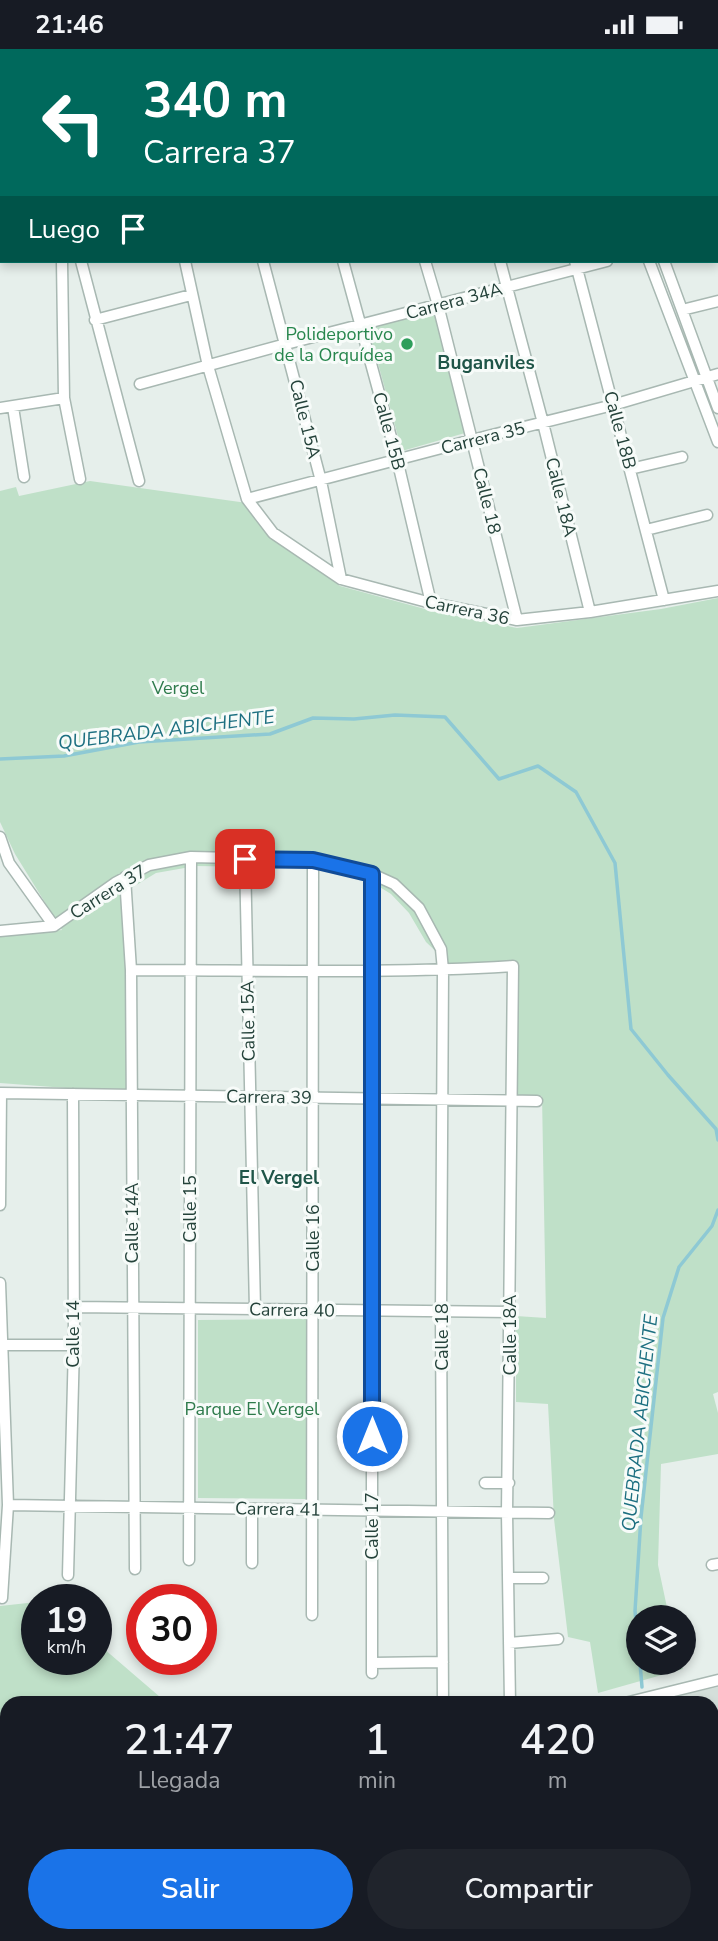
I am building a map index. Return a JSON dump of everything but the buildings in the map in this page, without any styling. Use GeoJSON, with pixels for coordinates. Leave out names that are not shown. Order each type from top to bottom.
{"type":"FeatureCollection","features":[{"type":"Feature","properties":{"kind":"street"},"geometry":{"type":"LineString","coordinates":[[62,263],[64,398],[80,479]]}},
{"type":"Feature","properties":{"kind":"street"},"geometry":{"type":"LineString","coordinates":[[82,263],[139,481]]}},
{"type":"Feature","properties":{"kind":"street"},"geometry":{"type":"LineString","coordinates":[[185,263],[208,366],[247,499]]}},
{"type":"Feature","properties":{"kind":"street","name":"Calle 15A"},"geometry":{"type":"LineString","coordinates":[[264,263],[321,481],[341,579]]}},
{"type":"Feature","properties":{"kind":"street","name":"Calle 15B"},"geometry":{"type":"LineString","coordinates":[[344,263],[397,459],[431,603]]}},
{"type":"Feature","properties":{"kind":"street","name":"Calle 18"},"geometry":{"type":"LineString","coordinates":[[426,263],[517,620]]}},
{"type":"Feature","properties":{"kind":"street","name":"Calle 18A"},"geometry":{"type":"LineString","coordinates":[[500,263],[590,612]]}},
{"type":"Feature","properties":{"kind":"street"},"geometry":{"type":"LineString","coordinates":[[650,263],[718,442]]}},
{"type":"Feature","properties":{"kind":"street"},"geometry":{"type":"LineString","coordinates":[[664,263],[712,376],[718,408]]}},
{"type":"Feature","properties":{"kind":"street","name":"Carrera 34A"},"geometry":{"type":"LineString","coordinates":[[140,384],[506,287],[575,264]]}},
{"type":"Feature","properties":{"kind":"street","name":"Calle 18B"},"geometry":{"type":"LineString","coordinates":[[575,264],[664,600]]}},
{"type":"Feature","properties":{"kind":"street"},"geometry":{"type":"LineString","coordinates":[[96,320],[191,295]]}},
{"type":"Feature","properties":{"kind":"street"},"geometry":{"type":"LineString","coordinates":[[682,310],[718,301]]}},
{"type":"Feature","properties":{"kind":"street","name":"Carrera 35"},"geometry":{"type":"LineString","coordinates":[[247,499],[613,405],[712,376]]}},
{"type":"Feature","properties":{"kind":"street"},"geometry":{"type":"LineString","coordinates":[[0,408],[64,398]]}},
{"type":"Feature","properties":{"kind":"street"},"geometry":{"type":"LineString","coordinates":[[13,407],[24,477]]}},
{"type":"Feature","properties":{"kind":"street"},"geometry":{"type":"LineString","coordinates":[[630,469],[682,457]]}},
{"type":"Feature","properties":{"kind":"street","name":"Carrera 36"},"geometry":{"type":"LineString","coordinates":[[247,499],[273,533],[341,579],[431,603],[517,620],[590,612],[718,591]]}},
{"type":"Feature","properties":{"kind":"street"},"geometry":{"type":"LineString","coordinates":[[646,530],[707,515]]}},
{"type":"Feature","properties":{"kind":"street","name":"Carrera 37"},"geometry":{"type":"LineString","coordinates":[[0,837],[4,862],[54,926],[125,877],[149,865],[191,857],[313,860],[372,874],[394,884],[419,908],[441,949],[443,971]]}},
{"type":"Feature","properties":{"kind":"street","name":"Calle 15"},"geometry":{"type":"LineString","coordinates":[[189,1560],[191,857]]}},
{"type":"Feature","properties":{"kind":"street","name":"Calle 15A"},"geometry":{"type":"LineString","coordinates":[[245,859],[255,1310]]}},
{"type":"Feature","properties":{"kind":"street","name":"Calle 16"},"geometry":{"type":"LineString","coordinates":[[312,1615],[313,860]]}},
{"type":"Feature","properties":{"kind":"street","name":"Calle 17"},"geometry":{"type":"LineString","coordinates":[[372,874],[372,1668],[443,1663]]}},
{"type":"Feature","properties":{"kind":"street","name":"Calle 14A"},"geometry":{"type":"LineString","coordinates":[[125,877],[131,970],[135,1569]]}},
{"type":"Feature","properties":{"kind":"street"},"geometry":{"type":"LineString","coordinates":[[0,931],[54,926]]}},
{"type":"Feature","properties":{"kind":"street","name":"Calle 18A"},"geometry":{"type":"LineString","coordinates":[[443,971],[513,966],[508,1513],[510,1696]]}},
{"type":"Feature","properties":{"kind":"street"},"geometry":{"type":"LineString","coordinates":[[131,970],[443,971]]}},
{"type":"Feature","properties":{"kind":"street","name":"Calle 18"},"geometry":{"type":"LineString","coordinates":[[443,971],[443,1696]]}},
{"type":"Feature","properties":{"kind":"street"},"geometry":{"type":"LineString","coordinates":[[0,1205],[1,1093]]}},
{"type":"Feature","properties":{"kind":"street","name":"Carrera 39"},"geometry":{"type":"LineString","coordinates":[[1,1093],[537,1101]]}},
{"type":"Feature","properties":{"kind":"street","name":"Calle 14"},"geometry":{"type":"LineString","coordinates":[[68,1575],[74,1345],[73,1094]]}},
{"type":"Feature","properties":{"kind":"street"},"geometry":{"type":"LineString","coordinates":[[0,1283],[8,1505],[2,1598]]}},
{"type":"Feature","properties":{"kind":"street","name":"Carrera 40"},"geometry":{"type":"LineString","coordinates":[[74,1307],[510,1312]]}},
{"type":"Feature","properties":{"kind":"street"},"geometry":{"type":"LineString","coordinates":[[2,1345],[74,1345]]}},
{"type":"Feature","properties":{"kind":"street"},"geometry":{"type":"LineString","coordinates":[[485,1483],[509,1483]]}},
{"type":"Feature","properties":{"kind":"street","name":"Carrera 41"},"geometry":{"type":"LineString","coordinates":[[8,1505],[549,1513]]}},
{"type":"Feature","properties":{"kind":"street"},"geometry":{"type":"LineString","coordinates":[[252,1509],[252,1563]]}},
{"type":"Feature","properties":{"kind":"street"},"geometry":{"type":"LineString","coordinates":[[508,1578],[543,1578]]}},
{"type":"Feature","properties":{"kind":"street"},"geometry":{"type":"LineString","coordinates":[[509,1643],[558,1639]]}},
{"type":"Feature","properties":{"kind":"street"},"geometry":{"type":"LineString","coordinates":[[653,1696],[718,1680]]}},
{"type":"Feature","properties":{"kind":"shaded area"},"geometry":{"type":"Polygon","coordinates":[[[718,1687],[718,1696],[677,1696],[718,1687]]]}},
{"type":"Feature","properties":{"kind":"green space"},"geometry":{"type":"Polygon","coordinates":[[[434,310],[465,433],[402,451],[368,327],[434,310]]]}},
{"type":"Feature","properties":{"kind":"green space","name":"Vergel"},"geometry":{"type":"Polygon","coordinates":[[[90,481],[247,503],[270,533],[340,586],[436,612],[517,628],[661,609],[718,598],[718,1392],[713,1394],[718,1413],[718,1454],[661,1464],[658,1565],[666,1605],[626,1605],[626,1675],[662,1675],[598,1693],[590,1642],[568,1637],[554,1519],[548,1404],[516,1402],[516,1316],[546,1318],[542,1096],[515,1096],[516,965],[449,964],[426,942],[409,913],[391,894],[370,881],[315,868],[196,866],[156,873],[125,892],[127,1089],[0,1083],[0,936],[62,930],[15,854],[0,822],[0,491],[16,487],[19,496],[90,481]]]}},
{"type":"Feature","properties":{"kind":"green space","name":"Parque El Vergel"},"geometry":{"type":"Polygon","coordinates":[[[306,1319],[306,1499],[198,1498],[198,1320],[306,1319]]]}},
{"type":"Feature","properties":{"kind":"green space"},"geometry":{"type":"Polygon","coordinates":[[[21,1604],[21,1675],[112,1675],[112,1656],[126,1668],[126,1675],[134,1675],[159,1696],[0,1696],[0,1606],[21,1604]]]}},
{"type":"Feature","properties":{"kind":"waterway","name":"QUEBRADA ABICHENTE"},"geometry":{"type":"LineString","coordinates":[[0,759],[64,756],[139,742],[270,734],[313,718],[354,719],[395,715],[445,717],[499,779],[538,766],[576,792],[615,863],[631,1029],[716,1129],[718,1140]]}},
{"type":"Feature","properties":{"kind":"waterway","name":"QUEBRADA ABICHENTE"},"geometry":{"type":"LineString","coordinates":[[635,1605],[641,1517],[663,1318],[679,1267],[712,1226],[718,1210]]}},
{"type":"Feature","properties":{"kind":"waterway","name":"QUEBRADA ABICHENTE"},"geometry":{"type":"LineString","coordinates":[[641,1675],[642,1687]]}},
{"type":"Feature","properties":{"kind":"place","name":"Polideportivo de la Orquídea"},"geometry":{"type":"Point","coordinates":[407,344]}},
{"type":"Feature","properties":{"kind":"district","name":"Buganviles"},"geometry":{"type":"Point","coordinates":[486,362]}},
{"type":"Feature","properties":{"kind":"district","name":"El Vergel"},"geometry":{"type":"Point","coordinates":[279,1177]}},
{"type":"Feature","properties":{"kind":"route"},"geometry":{"type":"LineString","coordinates":[[245,859],[313,860],[372,874],[372,1436]]}}]}
